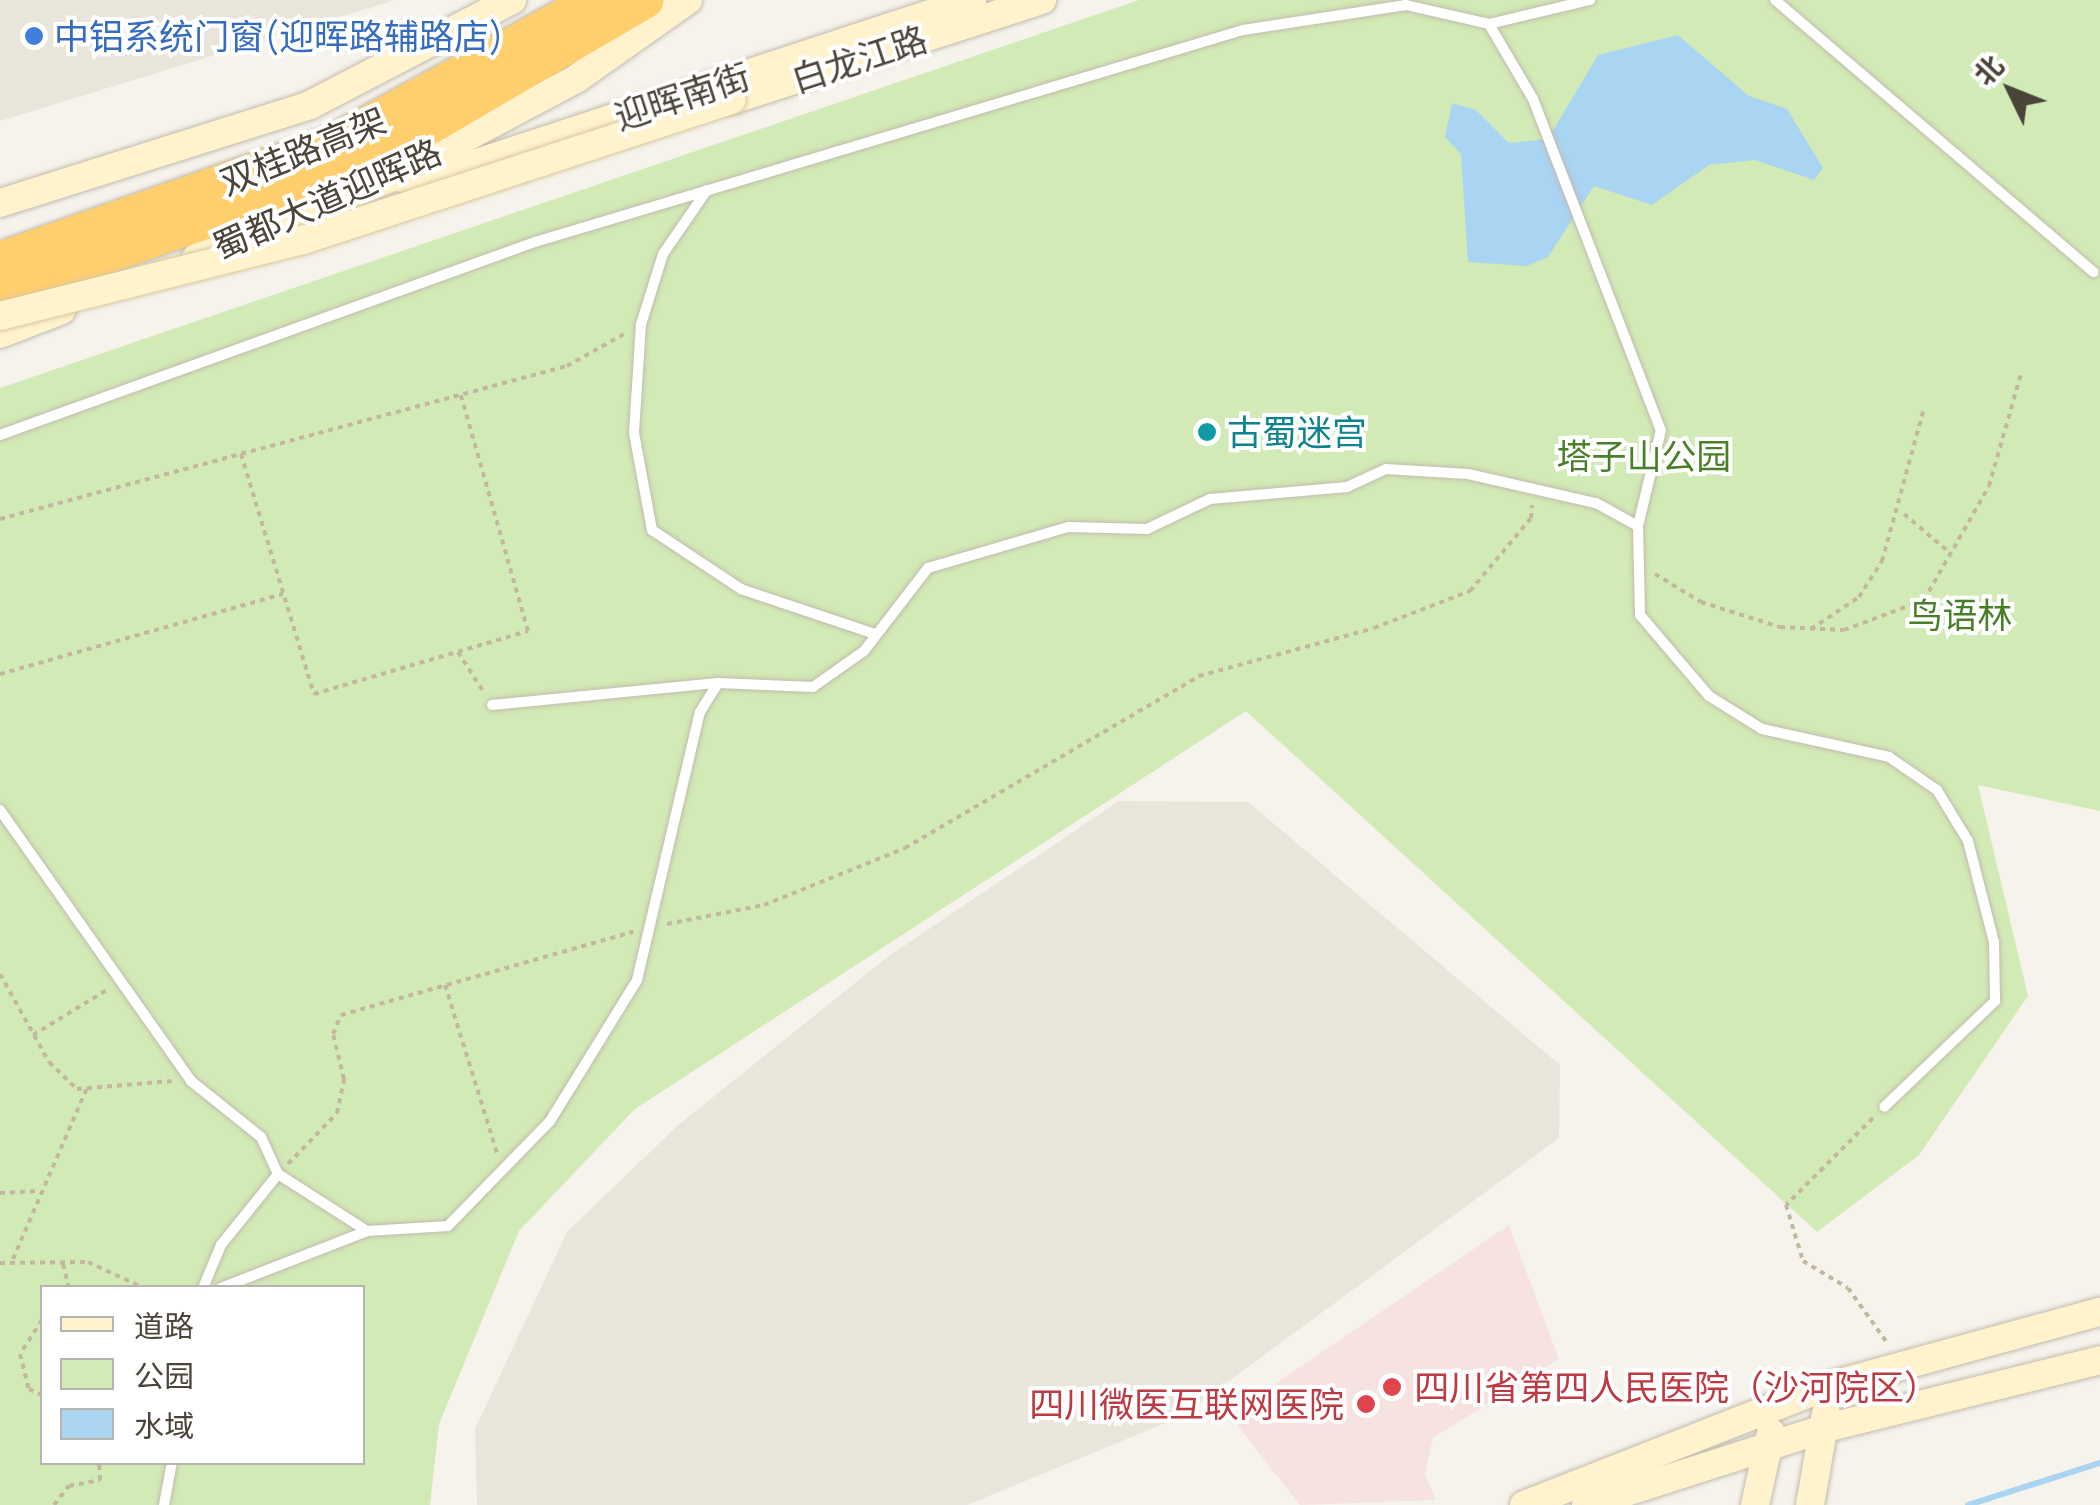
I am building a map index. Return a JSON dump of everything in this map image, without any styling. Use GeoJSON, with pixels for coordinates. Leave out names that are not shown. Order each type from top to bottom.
{"type":"FeatureCollection","features":[{"type":"Feature","properties":{"kind":"highway"},"geometry":{"type":"LineString","coordinates":[[594,11],[646,0]]}},
{"type":"Feature","properties":{"kind":"highway","name":"双桂路高架"},"geometry":{"type":"LineString","coordinates":[[0,259],[329,144],[594,11]]}},
{"type":"Feature","properties":{"kind":"highway","name":"双桂路高架"},"geometry":{"type":"LineString","coordinates":[[0,292],[358,168],[594,11]]}},
{"type":"Feature","properties":{"kind":"street"},"geometry":{"type":"LineString","coordinates":[[0,203],[310,105],[512,0]]}},
{"type":"Feature","properties":{"kind":"street","name":"蜀都大道迎晖路"},"geometry":{"type":"LineString","coordinates":[[0,334],[388,180],[576,80],[688,0]]}},
{"type":"Feature","properties":{"kind":"street","name":"迎晖南街"},"geometry":{"type":"LineString","coordinates":[[388,180],[443,174],[972,0]]}},
{"type":"Feature","properties":{"kind":"street","name":"白龙江路"},"geometry":{"type":"LineString","coordinates":[[0,316],[304,240],[1042,0]]}},
{"type":"Feature","properties":{"kind":"street"},"geometry":{"type":"LineString","coordinates":[[1524,1505],[1825,1387],[1905,1361],[2100,1312]]}},
{"type":"Feature","properties":{"kind":"street"},"geometry":{"type":"LineString","coordinates":[[1586,1505],[1826,1428],[2100,1360]]}},
{"type":"Feature","properties":{"kind":"street"},"geometry":{"type":"LineString","coordinates":[[1810,1505],[1826,1428],[1825,1387]]}},
{"type":"Feature","properties":{"kind":"street"},"geometry":{"type":"LineString","coordinates":[[1755,1505],[1780,1403]]}},
{"type":"Feature","properties":{"kind":"lane"},"geometry":{"type":"LineString","coordinates":[[0,435],[534,242],[1243,30],[1406,4],[1489,24],[1590,0]]}},
{"type":"Feature","properties":{"kind":"lane"},"geometry":{"type":"LineString","coordinates":[[1774,0],[2094,272]]}},
{"type":"Feature","properties":{"kind":"lane"},"geometry":{"type":"LineString","coordinates":[[1489,24],[1533,99],[1660,430],[1638,526],[1640,615],[1708,696],[1762,729],[1888,757],[1937,790],[1968,841],[1994,942],[1995,1001],[1884,1107]]}},
{"type":"Feature","properties":{"kind":"lane"},"geometry":{"type":"LineString","coordinates":[[708,190],[664,254],[641,324],[634,434],[652,530],[741,590],[875,634]]}},
{"type":"Feature","properties":{"kind":"lane"},"geometry":{"type":"LineString","coordinates":[[492,705],[718,682],[813,687],[875,634],[928,568],[1068,528],[1147,529],[1210,500],[1348,487],[1386,469],[1596,503],[1638,526]]}},
{"type":"Feature","properties":{"kind":"lane"},"geometry":{"type":"LineString","coordinates":[[230,1285],[368,1231],[448,1226],[550,1122],[637,980],[700,712],[718,682]]}},
{"type":"Feature","properties":{"kind":"lane"},"geometry":{"type":"LineString","coordinates":[[0,810],[117,984],[191,1081],[261,1137],[278,1174],[368,1231]]}},
{"type":"Feature","properties":{"kind":"lane"},"geometry":{"type":"LineString","coordinates":[[203,1285],[221,1245],[278,1174]]}},
{"type":"Feature","properties":{"kind":"lane"},"geometry":{"type":"LineString","coordinates":[[164,1505],[171,1465]]}},
{"type":"Feature","properties":{"kind":"path"},"geometry":{"type":"LineString","coordinates":[[0,519],[567,366],[641,324]]}},
{"type":"Feature","properties":{"kind":"path"},"geometry":{"type":"LineString","coordinates":[[1638,564],[1702,602],[1811,628],[1844,630],[1924,600],[1989,486],[2021,374]]}},
{"type":"Feature","properties":{"kind":"path"},"geometry":{"type":"LineString","coordinates":[[241,454],[314,694],[528,631],[460,394]]}},
{"type":"Feature","properties":{"kind":"path"},"geometry":{"type":"LineString","coordinates":[[1811,628],[1859,597],[1902,512],[1923,412]]}},
{"type":"Feature","properties":{"kind":"path"},"geometry":{"type":"LineString","coordinates":[[278,1174],[337,1113],[344,1080],[333,1034],[342,1015],[650,927],[764,904],[905,848],[1199,676],[1374,628],[1470,592],[1532,518],[1533,490]]}},
{"type":"Feature","properties":{"kind":"path"},"geometry":{"type":"LineString","coordinates":[[1902,512],[1950,553]]}},
{"type":"Feature","properties":{"kind":"path"},"geometry":{"type":"LineString","coordinates":[[0,674],[284,594]]}},
{"type":"Feature","properties":{"kind":"path"},"geometry":{"type":"LineString","coordinates":[[458,652],[492,705]]}},
{"type":"Feature","properties":{"kind":"path"},"geometry":{"type":"LineString","coordinates":[[0,974],[33,1036],[76,1089],[191,1081]]}},
{"type":"Feature","properties":{"kind":"path"},"geometry":{"type":"LineString","coordinates":[[33,1036],[117,984]]}},
{"type":"Feature","properties":{"kind":"path"},"geometry":{"type":"LineString","coordinates":[[445,985],[502,1170]]}},
{"type":"Feature","properties":{"kind":"path"},"geometry":{"type":"LineString","coordinates":[[13,1259],[36,1191],[88,1086]]}},
{"type":"Feature","properties":{"kind":"path"},"geometry":{"type":"LineString","coordinates":[[1884,1107],[1786,1205],[1787,1220],[1802,1261],[1848,1288],[1905,1361]]}},
{"type":"Feature","properties":{"kind":"path"},"geometry":{"type":"LineString","coordinates":[[0,1192],[36,1191]]}},
{"type":"Feature","properties":{"kind":"path"},"geometry":{"type":"LineString","coordinates":[[0,1263],[13,1259],[88,1262],[138,1285]]}},
{"type":"Feature","properties":{"kind":"path"},"geometry":{"type":"LineString","coordinates":[[63,1264],[68,1285]]}},
{"type":"Feature","properties":{"kind":"path"},"geometry":{"type":"LineString","coordinates":[[40,1323],[20,1354],[29,1390],[40,1395]]}},
{"type":"Feature","properties":{"kind":"path"},"geometry":{"type":"LineString","coordinates":[[54,1505],[69,1486],[100,1480],[99,1465]]}},
{"type":"Feature","properties":{"kind":"shaded area"},"geometry":{"type":"Polygon","coordinates":[[[0,0],[395,0],[0,121],[0,0]]]}},
{"type":"Feature","properties":{"kind":"shaded area"},"geometry":{"type":"Polygon","coordinates":[[[1119,801],[1248,802],[1560,1065],[1559,1138],[1180,1417],[967,1505],[477,1505],[475,1429],[567,1232],[676,1127],[886,958],[1119,801]]]}},
{"type":"Feature","properties":{"kind":"shaded area","name":"四川省第四人民医院（沙河院区）"},"geometry":{"type":"Polygon","coordinates":[[[1509,1225],[1559,1359],[1433,1438],[1425,1474],[1436,1500],[1300,1505],[1229,1415],[1509,1225]]]}},
{"type":"Feature","properties":{"kind":"green space","name":"塔子山公园"},"geometry":{"type":"Polygon","coordinates":[[[1139,0],[2100,0],[2100,811],[1978,785],[2028,996],[1919,1155],[1817,1232],[1246,711],[635,1109],[519,1231],[439,1424],[430,1505],[0,1505],[0,388],[1139,0]]]}},
{"type":"Feature","properties":{"kind":"water"},"geometry":{"type":"Polygon","coordinates":[[[1678,35],[1749,96],[1787,109],[1823,168],[1814,180],[1755,160],[1709,165],[1652,205],[1594,186],[1548,257],[1527,266],[1468,262],[1461,154],[1445,137],[1452,103],[1476,110],[1509,143],[1548,139],[1598,55],[1678,35]]]}},
{"type":"Feature","properties":{"kind":"waterway"},"geometry":{"type":"LineString","coordinates":[[1968,1505],[2100,1463]]}},
{"type":"Feature","properties":{"kind":"place","name":"中铝系统门窗(迎晖路辅路店)"},"geometry":{"type":"Point","coordinates":[34,36]}},
{"type":"Feature","properties":{"kind":"place","name":"古蜀迷宫"},"geometry":{"type":"Point","coordinates":[1207,432]}},
{"type":"Feature","properties":{"kind":"place","name":"四川省第四人民医院（沙河院区）"},"geometry":{"type":"Point","coordinates":[1392,1387]}},
{"type":"Feature","properties":{"kind":"place","name":"四川微医互联网医院"},"geometry":{"type":"Point","coordinates":[1366,1404]}},
{"type":"Feature","properties":{"kind":"park label","name":"鸟语林"},"geometry":{"type":"Point","coordinates":[1960,615]}}]}
